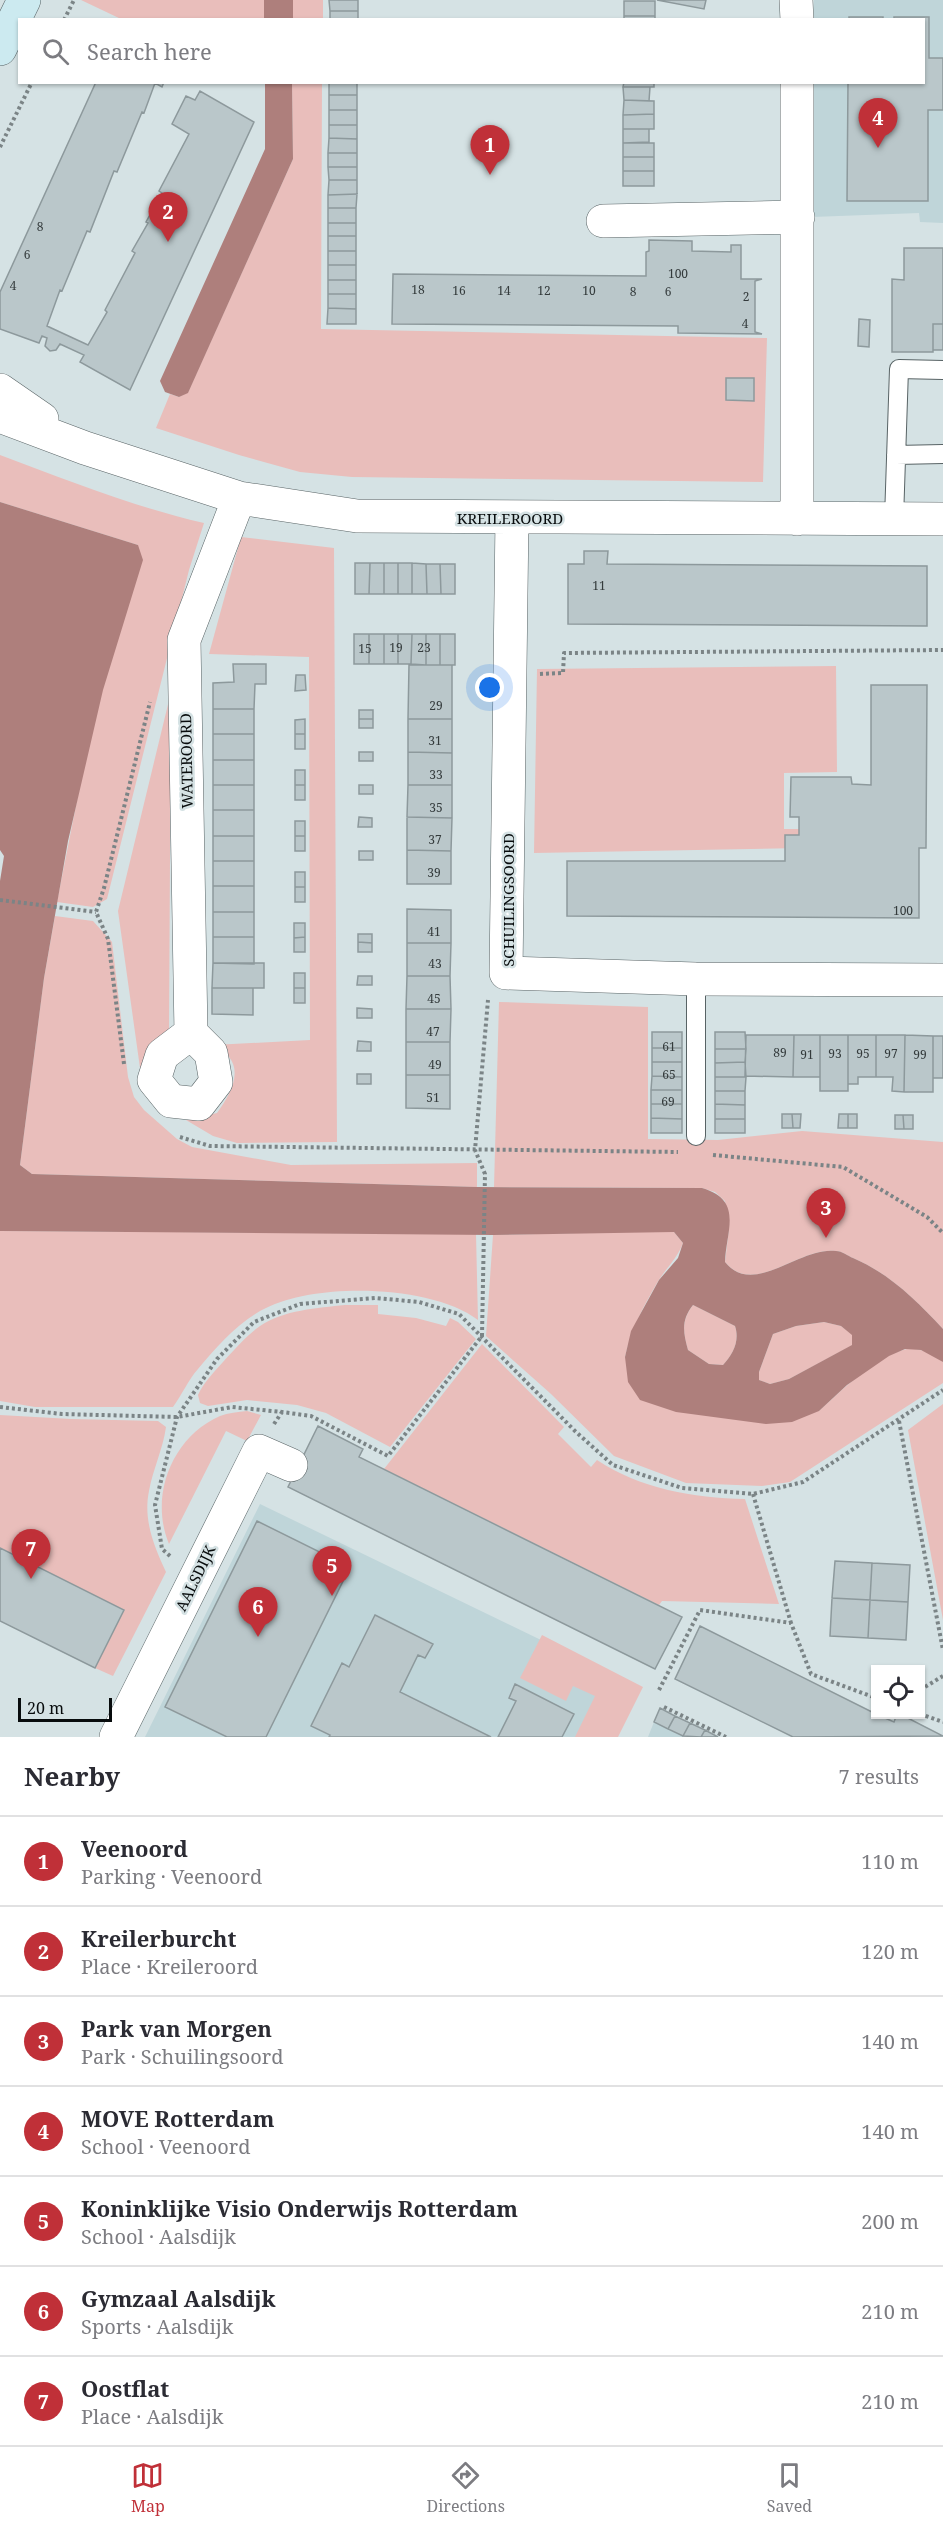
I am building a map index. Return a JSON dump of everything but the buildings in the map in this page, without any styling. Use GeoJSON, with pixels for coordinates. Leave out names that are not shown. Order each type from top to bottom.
{"type":"FeatureCollection","features":[{"type":"Feature","properties":{"kind":"main road"},"geometry":{"type":"LineString","coordinates":[[0,49],[24,0]]}},
{"type":"Feature","properties":{"kind":"street"},"geometry":{"type":"LineString","coordinates":[[796,0],[797,18]]}},
{"type":"Feature","properties":{"kind":"street"},"geometry":{"type":"LineString","coordinates":[[797,84],[797,519]]}},
{"type":"Feature","properties":{"kind":"street"},"geometry":{"type":"LineString","coordinates":[[603,221],[798,218]]}},
{"type":"Feature","properties":{"kind":"street","name":"KREILEROORD"},"geometry":{"type":"LineString","coordinates":[[0,390],[85,448]]}},
{"type":"Feature","properties":{"kind":"street","name":"KREILEROORD"},"geometry":{"type":"LineString","coordinates":[[0,416],[85,448],[239,498],[357,516],[943,519]]}},
{"type":"Feature","properties":{"kind":"street","name":"WATEROORD"},"geometry":{"type":"LineString","coordinates":[[191,1033],[184,640],[239,498]]}},
{"type":"Feature","properties":{"kind":"street","name":"SCHUILINGSOORD"},"geometry":{"type":"LineString","coordinates":[[512,518],[506,973],[696,979],[943,980]]}},
{"type":"Feature","properties":{"kind":"street","name":"AALSDIJK"},"geometry":{"type":"LineString","coordinates":[[116,1737],[259,1451],[291,1465]]}},
{"type":"Feature","properties":{"kind":"lane"},"geometry":{"type":"LineString","coordinates":[[894,519],[899,369],[943,370]]}},
{"type":"Feature","properties":{"kind":"lane"},"geometry":{"type":"LineString","coordinates":[[896,454],[943,454]]}},
{"type":"Feature","properties":{"kind":"lane"},"geometry":{"type":"LineString","coordinates":[[696,979],[696,1136]]}},
{"type":"Feature","properties":{"kind":"path"},"geometry":{"type":"LineString","coordinates":[[65,18],[74,0]]}},
{"type":"Feature","properties":{"kind":"path"},"geometry":{"type":"LineString","coordinates":[[0,147],[31,84]]}},
{"type":"Feature","properties":{"kind":"path"},"geometry":{"type":"LineString","coordinates":[[510,675],[563,673],[564,653],[943,650]]}},
{"type":"Feature","properties":{"kind":"path"},"geometry":{"type":"LineString","coordinates":[[125,1076],[108,939],[96,912],[151,698]]}},
{"type":"Feature","properties":{"kind":"path"},"geometry":{"type":"LineString","coordinates":[[0,900],[96,912]]}},
{"type":"Feature","properties":{"kind":"path"},"geometry":{"type":"LineString","coordinates":[[0,1407],[62,1414],[177,1417],[232,1407],[311,1416],[388,1456],[482,1336],[485,1174],[475,1150],[489,990],[506,973]]}},
{"type":"Feature","properties":{"kind":"path"},"geometry":{"type":"LineString","coordinates":[[172,1134],[210,1146],[685,1152]]}},
{"type":"Feature","properties":{"kind":"path"},"geometry":{"type":"LineString","coordinates":[[708,1155],[843,1167],[927,1217],[943,1233]]}},
{"type":"Feature","properties":{"kind":"path"},"geometry":{"type":"LineString","coordinates":[[195,1579],[162,1549],[155,1505],[177,1417],[217,1359],[254,1322],[300,1304],[376,1298],[419,1302],[459,1314],[575,1431],[613,1464],[682,1488],[753,1494],[803,1482],[943,1390]]}},
{"type":"Feature","properties":{"kind":"path"},"geometry":{"type":"LineString","coordinates":[[899,1421],[943,1650]]}},
{"type":"Feature","properties":{"kind":"path"},"geometry":{"type":"LineString","coordinates":[[753,1494],[791,1623],[811,1674],[871,1696]]}},
{"type":"Feature","properties":{"kind":"path"},"geometry":{"type":"LineString","coordinates":[[659,1690],[700,1610],[791,1623]]}},
{"type":"Feature","properties":{"kind":"path"},"geometry":{"type":"LineString","coordinates":[[925,1687],[943,1676]]}},
{"type":"Feature","properties":{"kind":"path"},"geometry":{"type":"LineString","coordinates":[[664,1707],[726,1737]]}},
{"type":"Feature","properties":{"kind":"path"},"geometry":{"type":"LineString","coordinates":[[925,1715],[943,1722]]}},
{"type":"Feature","properties":{"kind":"shaded area"},"geometry":{"type":"Polygon","coordinates":[[[81,0],[264,0],[264,18],[119,18],[81,0]]]}},
{"type":"Feature","properties":{"kind":"shaded area"},"geometry":{"type":"Polygon","coordinates":[[[264,0],[293,0],[293,18],[264,18],[264,0]]]}},
{"type":"Feature","properties":{"kind":"shaded area"},"geometry":{"type":"Polygon","coordinates":[[[293,0],[323,0],[323,18],[293,18],[293,0]]]}},
{"type":"Feature","properties":{"kind":"shaded area"},"geometry":{"type":"Polygon","coordinates":[[[814,0],[943,0],[943,223],[920,222],[919,213],[812,217],[814,84],[925,84],[925,18],[814,18],[814,0]]]}},
{"type":"Feature","properties":{"kind":"shaded area"},"geometry":{"type":"Polygon","coordinates":[[[265,84],[292,84],[293,159],[188,393],[179,397],[165,392],[160,381],[265,149],[265,84]]]}},
{"type":"Feature","properties":{"kind":"shaded area"},"geometry":{"type":"Polygon","coordinates":[[[292,84],[322,84],[321,329],[767,338],[763,482],[352,477],[300,472],[156,428],[170,394],[179,397],[188,392],[293,159],[292,84]]]}},
{"type":"Feature","properties":{"kind":"shaded area"},"geometry":{"type":"Polygon","coordinates":[[[0,455],[126,501],[204,523],[189,570],[107,899],[93,907],[57,902],[86,755],[138,545],[0,502],[0,455]]]}},
{"type":"Feature","properties":{"kind":"shaded area"},"geometry":{"type":"Polygon","coordinates":[[[0,502],[138,545],[143,560],[103,690],[68,841],[44,978],[20,1165],[32,1174],[477,1187],[702,1188],[715,1193],[728,1209],[730,1218],[725,1262],[737,1272],[749,1275],[763,1273],[822,1252],[843,1253],[891,1280],[943,1329],[943,1362],[921,1350],[905,1349],[889,1356],[847,1385],[819,1411],[792,1422],[766,1424],[676,1412],[640,1400],[628,1382],[625,1357],[631,1331],[659,1280],[678,1258],[683,1243],[674,1232],[493,1235],[0,1231],[0,881],[4,856],[0,850],[0,502]],[[693,1305],[686,1316],[684,1326],[688,1350],[709,1364],[723,1365],[735,1347],[737,1337],[735,1326],[693,1305]],[[824,1322],[796,1326],[773,1334],[759,1372],[759,1380],[770,1384],[789,1379],[852,1345],[852,1335],[841,1326],[824,1322]]]}},
{"type":"Feature","properties":{"kind":"shaded area"},"geometry":{"type":"Polygon","coordinates":[[[241,537],[334,548],[337,1142],[237,1143],[213,1136],[186,1120],[217,1113],[232,1086],[235,1071],[233,1064],[227,1055],[213,1045],[310,1040],[309,657],[209,654],[241,537]]]}},
{"type":"Feature","properties":{"kind":"shaded area"},"geometry":{"type":"Polygon","coordinates":[[[836,666],[837,772],[784,773],[784,829],[802,829],[802,848],[534,853],[537,669],[836,666]]]}},
{"type":"Feature","properties":{"kind":"shaded area"},"geometry":{"type":"Polygon","coordinates":[[[171,692],[169,1032],[141,1075],[118,911],[171,692]]]}},
{"type":"Feature","properties":{"kind":"shaded area"},"geometry":{"type":"Polygon","coordinates":[[[55,916],[93,921],[112,942],[128,1077],[134,1097],[144,1110],[177,1139],[192,1147],[291,1165],[477,1163],[477,1187],[32,1174],[20,1165],[44,978],[55,916]]]}},
{"type":"Feature","properties":{"kind":"shaded area"},"geometry":{"type":"Polygon","coordinates":[[[499,1002],[648,1007],[648,1139],[718,1140],[802,1131],[943,1142],[943,1329],[891,1280],[866,1264],[840,1252],[822,1252],[807,1256],[763,1273],[750,1275],[737,1272],[725,1262],[729,1229],[725,1201],[715,1192],[702,1188],[494,1187],[499,1002]]]}},
{"type":"Feature","properties":{"kind":"shaded area"},"geometry":{"type":"Polygon","coordinates":[[[0,1231],[476,1234],[478,1320],[458,1308],[404,1294],[344,1291],[315,1294],[266,1308],[238,1327],[194,1373],[173,1407],[35,1407],[0,1401],[0,1231]]]}},
{"type":"Feature","properties":{"kind":"shaded area"},"geometry":{"type":"Polygon","coordinates":[[[674,1232],[683,1243],[642,1310],[625,1357],[819,1411],[869,1368],[903,1350],[930,1353],[943,1362],[943,1383],[790,1482],[762,1486],[686,1483],[614,1456],[551,1394],[486,1336],[493,1235],[674,1232]]]}},
{"type":"Feature","properties":{"kind":"shaded area"},"geometry":{"type":"Polygon","coordinates":[[[345,1305],[378,1305],[378,1314],[416,1318],[446,1326],[450,1318],[458,1322],[476,1339],[390,1447],[326,1413],[297,1405],[247,1400],[208,1406],[200,1403],[198,1395],[206,1381],[260,1326],[290,1313],[345,1305]]]}},
{"type":"Feature","properties":{"kind":"shaded area"},"geometry":{"type":"Polygon","coordinates":[[[693,1305],[735,1326],[737,1337],[735,1347],[723,1365],[709,1364],[688,1350],[684,1327],[686,1316],[693,1305]]]}},
{"type":"Feature","properties":{"kind":"shaded area"},"geometry":{"type":"Polygon","coordinates":[[[824,1322],[841,1326],[853,1335],[853,1345],[789,1379],[770,1384],[759,1380],[759,1372],[773,1334],[796,1326],[824,1322]]]}},
{"type":"Feature","properties":{"kind":"shaded area"},"geometry":{"type":"Polygon","coordinates":[[[482,1344],[564,1427],[558,1434],[591,1467],[597,1460],[649,1485],[706,1497],[745,1499],[779,1604],[662,1601],[659,1605],[384,1469],[482,1344]]]}},
{"type":"Feature","properties":{"kind":"shaded area"},"geometry":{"type":"Polygon","coordinates":[[[943,1404],[943,1620],[908,1430],[943,1404]]]}},
{"type":"Feature","properties":{"kind":"shaded area"},"geometry":{"type":"Polygon","coordinates":[[[247,1411],[261,1415],[247,1441],[226,1431],[169,1544],[163,1526],[162,1507],[169,1470],[177,1453],[203,1426],[220,1416],[247,1411]]]}},
{"type":"Feature","properties":{"kind":"shaded area"},"geometry":{"type":"Polygon","coordinates":[[[0,1415],[158,1421],[166,1427],[151,1483],[147,1512],[154,1543],[166,1572],[113,1676],[95,1668],[123,1610],[0,1548],[0,1415]]]}},
{"type":"Feature","properties":{"kind":"shaded area"},"geometry":{"type":"Polygon","coordinates":[[[260,1504],[640,1688],[616,1737],[145,1737],[260,1504]]]}},
{"type":"Feature","properties":{"kind":"shaded area"},"geometry":{"type":"Polygon","coordinates":[[[542,1635],[643,1687],[618,1737],[575,1737],[595,1696],[573,1686],[566,1701],[520,1678],[542,1635]]]}},
{"type":"Feature","properties":{"kind":"shaded area"},"geometry":{"type":"Polygon","coordinates":[[[654,1722],[683,1736],[684,1737],[648,1737],[654,1722]]]}},
{"type":"Feature","properties":{"kind":"place","name":"MOVE Rotterdam"},"geometry":{"type":"Point","coordinates":[878,148]}},
{"type":"Feature","properties":{"kind":"place","name":"Veenoord"},"geometry":{"type":"Point","coordinates":[490,175]}},
{"type":"Feature","properties":{"kind":"place","name":"Kreilerburcht"},"geometry":{"type":"Point","coordinates":[168,242]}},
{"type":"Feature","properties":{"kind":"place","name":"Park van Morgen"},"geometry":{"type":"Point","coordinates":[826,1238]}},
{"type":"Feature","properties":{"kind":"place","name":"Oostflat"},"geometry":{"type":"Point","coordinates":[31,1579]}},
{"type":"Feature","properties":{"kind":"place","name":"Koninklijke Visio Onderwijs Rotterdam"},"geometry":{"type":"Point","coordinates":[332,1596]}},
{"type":"Feature","properties":{"kind":"place","name":"Gymzaal Aalsdijk"},"geometry":{"type":"Point","coordinates":[258,1637]}}]}
